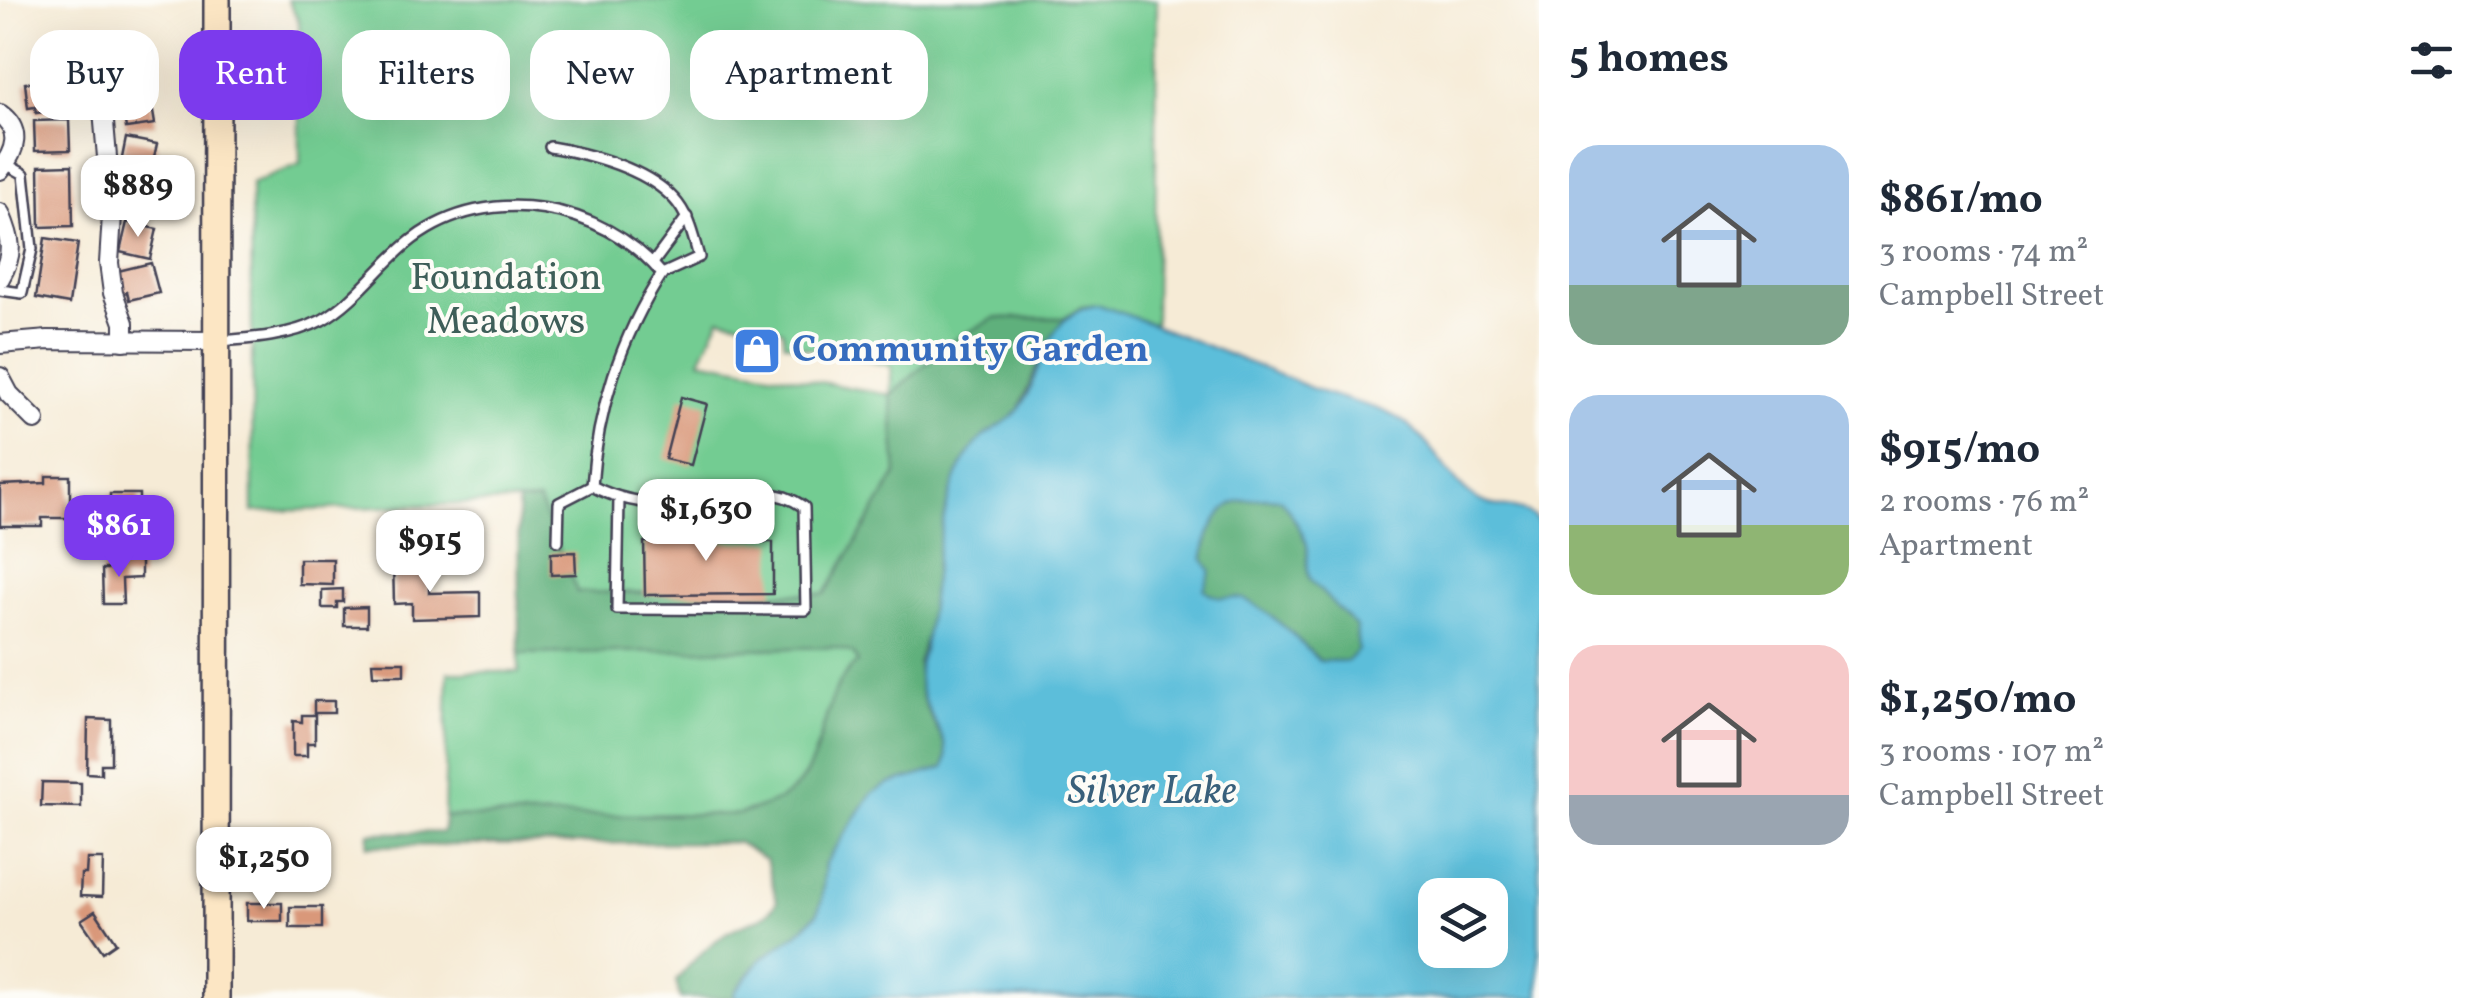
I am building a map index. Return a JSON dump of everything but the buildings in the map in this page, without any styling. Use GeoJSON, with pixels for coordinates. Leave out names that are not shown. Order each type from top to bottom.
{"type":"FeatureCollection","features":[{"type":"Feature","properties":{"kind":"main road"},"geometry":{"type":"LineString","coordinates":[[216,998],[217,0]]}},
{"type":"Feature","properties":{"kind":"street"},"geometry":{"type":"LineString","coordinates":[[0,114],[14,127],[16,136],[3,167]]}},
{"type":"Feature","properties":{"kind":"street"},"geometry":{"type":"LineString","coordinates":[[104,120],[112,215],[110,278],[124,323],[124,341]]}},
{"type":"Feature","properties":{"kind":"street"},"geometry":{"type":"LineString","coordinates":[[0,213],[12,245],[0,278]]}},
{"type":"Feature","properties":{"kind":"street"},"geometry":{"type":"LineString","coordinates":[[0,344],[215,341]]}},
{"type":"Feature","properties":{"kind":"street"},"geometry":{"type":"LineString","coordinates":[[0,377],[9,394],[35,420]]}},
{"type":"Feature","properties":{"kind":"lane"},"geometry":{"type":"LineString","coordinates":[[550,147],[594,157],[635,173],[675,200],[686,217],[699,257],[662,274],[631,327],[618,357],[594,460],[592,486]]}},
{"type":"Feature","properties":{"kind":"lane"},"geometry":{"type":"LineString","coordinates":[[0,290],[22,294],[32,249],[24,174],[3,167]]}},
{"type":"Feature","properties":{"kind":"lane"},"geometry":{"type":"LineString","coordinates":[[215,341],[295,330],[322,320],[412,240],[454,217],[480,210],[531,206],[558,210],[610,232],[662,274]]}},
{"type":"Feature","properties":{"kind":"lane"},"geometry":{"type":"LineString","coordinates":[[652,263],[686,217]]}},
{"type":"Feature","properties":{"kind":"lane"},"geometry":{"type":"LineString","coordinates":[[592,486],[619,498],[685,504],[766,492],[791,498],[804,507],[806,610],[617,609],[619,498]]}},
{"type":"Feature","properties":{"kind":"lane"},"geometry":{"type":"LineString","coordinates":[[558,541],[559,503],[592,486]]}},
{"type":"Feature","properties":{"kind":"green space","name":"Foundation Meadows"},"geometry":{"type":"Polygon","coordinates":[[[288,0],[1157,0],[1155,325],[1099,305],[1081,307],[1065,318],[995,318],[952,341],[891,395],[897,474],[825,594],[577,592],[538,501],[253,512],[251,184],[300,164],[300,120],[322,120],[322,30],[299,30],[288,0]],[[720,318],[700,360],[891,395],[891,366],[784,343],[783,330],[720,318]]]}},
{"type":"Feature","properties":{"kind":"green space"},"geometry":{"type":"Polygon","coordinates":[[[995,318],[1065,318],[1042,353],[1017,415],[984,436],[918,663],[923,700],[946,752],[944,768],[889,784],[825,864],[817,914],[761,959],[734,998],[680,998],[676,981],[715,941],[762,917],[777,901],[766,860],[737,842],[368,846],[369,833],[443,832],[444,817],[740,814],[784,797],[809,768],[835,692],[858,662],[853,653],[833,647],[519,654],[518,502],[539,501],[577,592],[825,594],[897,474],[891,395],[952,341],[995,318]]]}},
{"type":"Feature","properties":{"kind":"green space"},"geometry":{"type":"Polygon","coordinates":[[[1281,499],[1284,503],[1306,541],[1310,580],[1356,627],[1358,651],[1348,661],[1320,661],[1260,611],[1246,604],[1216,599],[1204,589],[1207,541],[1217,518],[1234,502],[1281,499]]]}},
{"type":"Feature","properties":{"kind":"green space"},"geometry":{"type":"Polygon","coordinates":[[[833,647],[853,653],[858,662],[835,692],[817,749],[799,784],[774,802],[740,814],[444,817],[448,672],[519,672],[519,654],[833,647]]]}},
{"type":"Feature","properties":{"kind":"water","name":"Silver Lake"},"geometry":{"type":"Polygon","coordinates":[[[1099,305],[1319,391],[1394,416],[1424,440],[1467,492],[1485,503],[1525,511],[1539,522],[1539,998],[734,998],[761,959],[817,914],[825,864],[871,794],[889,784],[944,768],[944,742],[924,700],[919,668],[946,507],[971,450],[1020,408],[1050,341],[1068,317],[1099,305]],[[1280,499],[1234,503],[1217,519],[1204,551],[1203,558],[1211,571],[1204,589],[1217,597],[1244,599],[1260,608],[1319,661],[1348,661],[1358,650],[1356,627],[1310,580],[1307,545],[1280,499]]]}},
{"type":"Feature","properties":{"kind":"place","name":"Community Garden"},"geometry":{"type":"Point","coordinates":[757,351]}}]}
